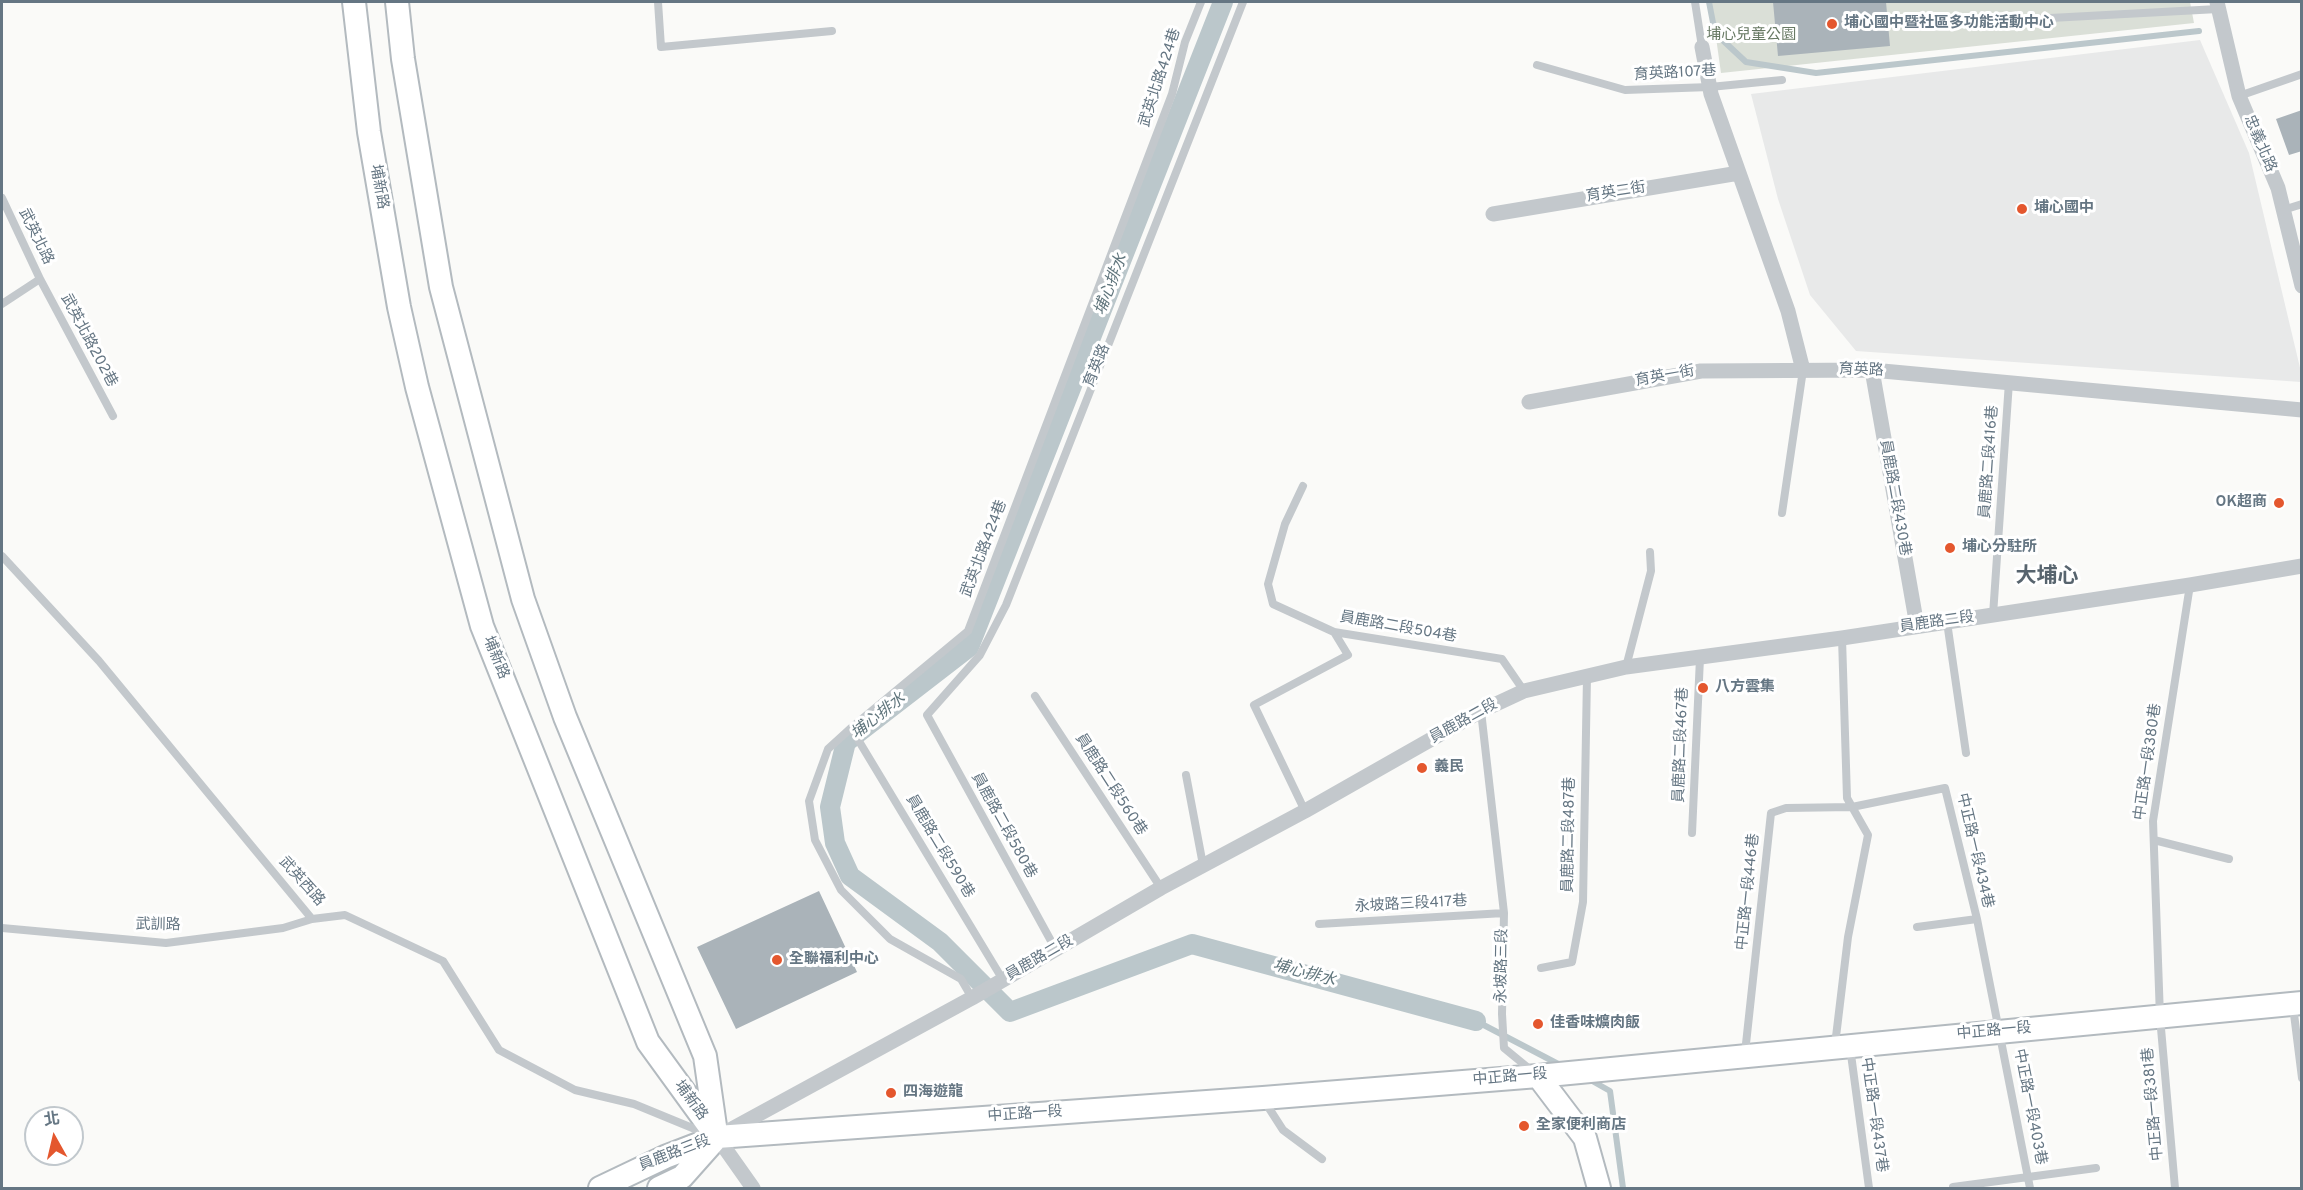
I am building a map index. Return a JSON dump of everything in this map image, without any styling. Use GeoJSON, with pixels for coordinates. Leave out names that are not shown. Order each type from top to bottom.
{"type":"FeatureCollection","features":[{"type":"Feature","properties":{"kind":"street","name":"埔新路"},"geometry":{"type":"LineString","coordinates":[[354,2],[369,132],[399,307],[417,387],[482,626],[648,1042],[717,1137]]}},
{"type":"Feature","properties":{"kind":"street","name":"埔新路"},"geometry":{"type":"LineString","coordinates":[[397,2],[402,59],[441,287],[523,599],[565,717],[705,1056],[717,1137]]}},
{"type":"Feature","properties":{"kind":"street","name":"忠義北路"},"geometry":{"type":"LineString","coordinates":[[2218,5],[2239,96],[2278,188],[2301,286]]}},
{"type":"Feature","properties":{"kind":"street"},"geometry":{"type":"LineString","coordinates":[[1702,46],[1710,87],[1788,311],[1803,370]]}},
{"type":"Feature","properties":{"kind":"street","name":"育英二街"},"geometry":{"type":"LineString","coordinates":[[1493,214],[1739,173]]}},
{"type":"Feature","properties":{"kind":"street","name":"育英路"},"geometry":{"type":"LineString","coordinates":[[1803,370],[1872,370],[2301,410]]}},
{"type":"Feature","properties":{"kind":"street","name":"育英一街"},"geometry":{"type":"LineString","coordinates":[[1529,402],[1701,371],[1803,370]]}},
{"type":"Feature","properties":{"kind":"street","name":"員鹿路二段430巷"},"geometry":{"type":"LineString","coordinates":[[1872,370],[1917,626]]}},
{"type":"Feature","properties":{"kind":"street","name":"員鹿路二段"},"geometry":{"type":"LineString","coordinates":[[717,1137],[972,998],[1161,888],[1305,811],[1480,711],[1524,690],[1626,668],[1842,638],[2301,566]]}},
{"type":"Feature","properties":{"kind":"street","name":"中正路一段"},"geometry":{"type":"LineString","coordinates":[[717,1137],[1538,1076],[2297,1004]]}},
{"type":"Feature","properties":{"kind":"street","name":"永坡路三段"},"geometry":{"type":"LineString","coordinates":[[1538,1076],[1585,1138],[1599,1188]]}},
{"type":"Feature","properties":{"kind":"street","name":"員鹿路三段"},"geometry":{"type":"LineString","coordinates":[[600,1188],[665,1156],[717,1137]]}},
{"type":"Feature","properties":{"kind":"street","name":"員鹿路三段"},"geometry":{"type":"LineString","coordinates":[[659,1188],[682,1177],[717,1137]]}},
{"type":"Feature","properties":{"kind":"street"},"geometry":{"type":"LineString","coordinates":[[717,1137],[753,1188]]}},
{"type":"Feature","properties":{"kind":"lane"},"geometry":{"type":"LineString","coordinates":[[658,2],[661,47],[832,31]]}},
{"type":"Feature","properties":{"kind":"lane","name":"武英北路424巷"},"geometry":{"type":"LineString","coordinates":[[972,998],[961,979],[890,939],[841,890],[815,840],[809,801],[828,749],[968,631],[1172,94],[1185,42],[1202,2]]}},
{"type":"Feature","properties":{"kind":"lane","name":"育英路"},"geometry":{"type":"LineString","coordinates":[[927,715],[980,655],[1005,605],[1243,2]]}},
{"type":"Feature","properties":{"kind":"lane"},"geometry":{"type":"LineString","coordinates":[[1695,2],[1702,46]]}},
{"type":"Feature","properties":{"kind":"lane"},"geometry":{"type":"LineString","coordinates":[[1920,25],[2218,5]]}},
{"type":"Feature","properties":{"kind":"lane","name":"育英路107巷"},"geometry":{"type":"LineString","coordinates":[[1536,65],[1625,90],[1710,87],[1782,80]]}},
{"type":"Feature","properties":{"kind":"lane"},"geometry":{"type":"LineString","coordinates":[[2239,96],[2301,74]]}},
{"type":"Feature","properties":{"kind":"lane","name":"武英北路"},"geometry":{"type":"LineString","coordinates":[[2,198],[40,279],[2,304]]}},
{"type":"Feature","properties":{"kind":"lane"},"geometry":{"type":"LineString","coordinates":[[2282,210],[2301,204]]}},
{"type":"Feature","properties":{"kind":"lane","name":"武英北路202巷"},"geometry":{"type":"LineString","coordinates":[[40,279],[113,416]]}},
{"type":"Feature","properties":{"kind":"lane"},"geometry":{"type":"LineString","coordinates":[[1782,513],[1803,370]]}},
{"type":"Feature","properties":{"kind":"lane","name":"員鹿路二段416巷"},"geometry":{"type":"LineString","coordinates":[[1993,615],[2009,382]]}},
{"type":"Feature","properties":{"kind":"lane","name":"員鹿路二段504巷"},"geometry":{"type":"LineString","coordinates":[[1303,486],[1285,524],[1268,584],[1273,604],[1334,632],[1502,659],[1524,690]]}},
{"type":"Feature","properties":{"kind":"lane"},"geometry":{"type":"LineString","coordinates":[[1626,668],[1651,571],[1650,552]]}},
{"type":"Feature","properties":{"kind":"lane","name":"武英西路"},"geometry":{"type":"LineString","coordinates":[[2,556],[99,662],[312,919],[345,915],[444,961],[499,1050],[575,1090],[634,1104],[717,1137]]}},
{"type":"Feature","properties":{"kind":"lane","name":"中正路一段380巷"},"geometry":{"type":"LineString","coordinates":[[2160,1017],[2153,821],[2190,585]]}},
{"type":"Feature","properties":{"kind":"lane"},"geometry":{"type":"LineString","coordinates":[[1947,622],[1966,753]]}},
{"type":"Feature","properties":{"kind":"lane"},"geometry":{"type":"LineString","coordinates":[[1305,811],[1254,705],[1348,656],[1334,632]]}},
{"type":"Feature","properties":{"kind":"lane"},"geometry":{"type":"LineString","coordinates":[[1842,638],[1847,798],[1868,835],[1848,937],[1842,1046]]}},
{"type":"Feature","properties":{"kind":"lane","name":"員鹿路二段467巷"},"geometry":{"type":"LineString","coordinates":[[1692,833],[1700,658]]}},
{"type":"Feature","properties":{"kind":"lane","name":"員鹿路二段487巷"},"geometry":{"type":"LineString","coordinates":[[1541,968],[1572,962],[1583,902],[1587,676]]}},
{"type":"Feature","properties":{"kind":"lane","name":"員鹿路二段560巷"},"geometry":{"type":"LineString","coordinates":[[1035,696],[1161,888]]}},
{"type":"Feature","properties":{"kind":"lane","name":"永坡路三段"},"geometry":{"type":"LineString","coordinates":[[1480,711],[1503,913],[1504,1048],[1538,1076]]}},
{"type":"Feature","properties":{"kind":"lane","name":"員鹿路二段580巷"},"geometry":{"type":"LineString","coordinates":[[927,715],[1056,950]]}},
{"type":"Feature","properties":{"kind":"lane","name":"員鹿路二段590巷"},"geometry":{"type":"LineString","coordinates":[[851,728],[1003,980]]}},
{"type":"Feature","properties":{"kind":"lane"},"geometry":{"type":"LineString","coordinates":[[1186,775],[1203,865]]}},
{"type":"Feature","properties":{"kind":"lane","name":"中正路一段434巷"},"geometry":{"type":"LineString","coordinates":[[1852,807],[1945,788],[1977,919],[1917,927]]}},
{"type":"Feature","properties":{"kind":"lane","name":"中正路一段446巷"},"geometry":{"type":"LineString","coordinates":[[1744,1056],[1771,813],[1786,808],[1852,807]]}},
{"type":"Feature","properties":{"kind":"lane"},"geometry":{"type":"LineString","coordinates":[[2154,840],[2229,859]]}},
{"type":"Feature","properties":{"kind":"lane","name":"永坡路三段417巷"},"geometry":{"type":"LineString","coordinates":[[1319,924],[1503,913]]}},
{"type":"Feature","properties":{"kind":"lane","name":"武訓路"},"geometry":{"type":"LineString","coordinates":[[2,928],[166,943],[283,928],[312,919]]}},
{"type":"Feature","properties":{"kind":"lane","name":"中正路一段403巷"},"geometry":{"type":"LineString","coordinates":[[1977,919],[2030,1188]]}},
{"type":"Feature","properties":{"kind":"lane"},"geometry":{"type":"LineString","coordinates":[[2297,1004],[2301,1078]]}},
{"type":"Feature","properties":{"kind":"lane","name":"中正路一段381巷"},"geometry":{"type":"LineString","coordinates":[[2160,1017],[2175,1188]]}},
{"type":"Feature","properties":{"kind":"lane","name":"中正路一段437巷"},"geometry":{"type":"LineString","coordinates":[[1842,1046],[1869,1188]]}},
{"type":"Feature","properties":{"kind":"lane"},"geometry":{"type":"LineString","coordinates":[[1263,1098],[1283,1130],[1322,1159]]}},
{"type":"Feature","properties":{"kind":"lane"},"geometry":{"type":"LineString","coordinates":[[1953,1187],[2096,1168]]}},
{"type":"Feature","properties":{"kind":"shaded area","name":"埔心國中"},"geometry":{"type":"Polygon","coordinates":[[[2200,40],[2249,153],[2301,372],[2301,382],[1856,351],[1810,295],[1778,199],[1751,94],[2200,40]]]}},
{"type":"Feature","properties":{"kind":"green space","name":"埔心兒童公園"},"geometry":{"type":"Polygon","coordinates":[[[1711,2],[2190,2],[2194,23],[1721,73],[1711,2]]]}},
{"type":"Feature","properties":{"kind":"building","name":"埔心國中暨社區多功能活動中心"},"geometry":{"type":"Polygon","coordinates":[[[1773,2],[1886,2],[1890,46],[1778,56],[1773,2]]]}},
{"type":"Feature","properties":{"kind":"building"},"geometry":{"type":"Polygon","coordinates":[[[2302,110],[2302,151],[2289,155],[2276,119],[2302,110]]]}},
{"type":"Feature","properties":{"kind":"building","name":"全聯福利中心"},"geometry":{"type":"Polygon","coordinates":[[[819,891],[857,972],[736,1029],[697,947],[819,891]]]}},
{"type":"Feature","properties":{"kind":"waterway","name":"埔心排水"},"geometry":{"type":"LineString","coordinates":[[1223,2],[969,647],[846,742],[830,807],[835,843],[850,876],[940,942],[1010,1012],[1192,944],[1476,1021]]}},
{"type":"Feature","properties":{"kind":"waterway"},"geometry":{"type":"LineString","coordinates":[[1709,2],[1715,33],[1746,62],[1816,73],[2199,31]]}},
{"type":"Feature","properties":{"kind":"waterway"},"geometry":{"type":"LineString","coordinates":[[1476,1021],[1564,1067]]}},
{"type":"Feature","properties":{"kind":"waterway"},"geometry":{"type":"LineString","coordinates":[[1587,1078],[1610,1091],[1623,1188]]}},
{"type":"Feature","properties":{"kind":"place","name":"埔心國中暨社區多功能活動中心"},"geometry":{"type":"Point","coordinates":[1832,24]}},
{"type":"Feature","properties":{"kind":"place","name":"埔心國中"},"geometry":{"type":"Point","coordinates":[2022,209]}},
{"type":"Feature","properties":{"kind":"place","name":"OK超商"},"geometry":{"type":"Point","coordinates":[2279,503]}},
{"type":"Feature","properties":{"kind":"place","name":"埔心分駐所"},"geometry":{"type":"Point","coordinates":[1950,548]}},
{"type":"Feature","properties":{"kind":"place","name":"八方雲集"},"geometry":{"type":"Point","coordinates":[1703,688]}},
{"type":"Feature","properties":{"kind":"place","name":"義民"},"geometry":{"type":"Point","coordinates":[1422,768]}},
{"type":"Feature","properties":{"kind":"place","name":"全聯福利中心"},"geometry":{"type":"Point","coordinates":[777,960]}},
{"type":"Feature","properties":{"kind":"place","name":"佳香味爌肉飯"},"geometry":{"type":"Point","coordinates":[1538,1024]}},
{"type":"Feature","properties":{"kind":"place","name":"四海遊龍"},"geometry":{"type":"Point","coordinates":[891,1093]}},
{"type":"Feature","properties":{"kind":"place","name":"全家便利商店"},"geometry":{"type":"Point","coordinates":[1524,1126]}},
{"type":"Feature","properties":{"kind":"district","name":"大埔心"},"geometry":{"type":"Point","coordinates":[2047,578]}}]}
